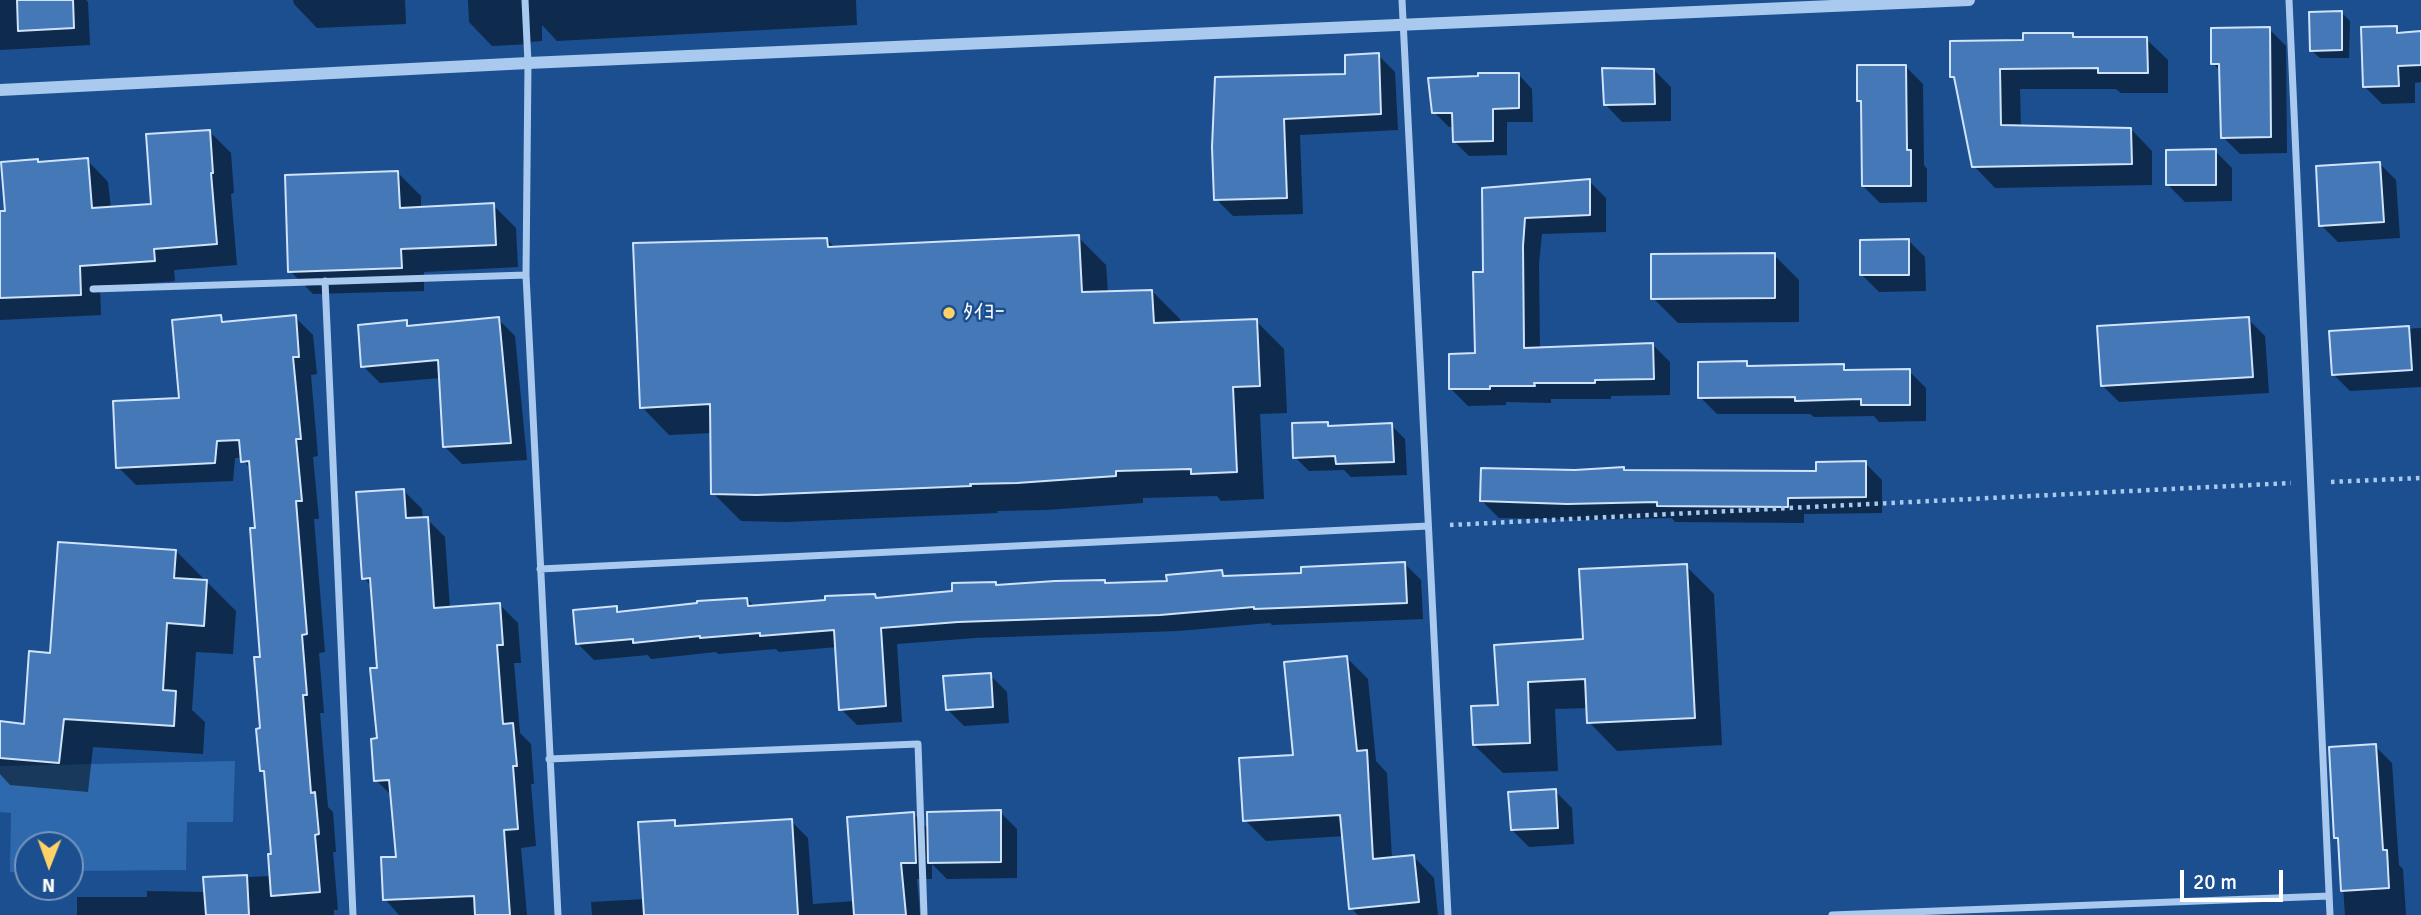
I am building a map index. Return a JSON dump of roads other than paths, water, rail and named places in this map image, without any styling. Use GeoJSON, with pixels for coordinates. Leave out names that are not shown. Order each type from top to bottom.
{"type":"FeatureCollection","features":[{"type":"Feature","properties":{"kind":"street"},"geometry":{"type":"LineString","coordinates":[[525,0],[528,63],[526,275],[558,915]]}},
{"type":"Feature","properties":{"kind":"street"},"geometry":{"type":"LineString","coordinates":[[1402,0],[1448,915]]}},
{"type":"Feature","properties":{"kind":"street"},"geometry":{"type":"LineString","coordinates":[[0,90],[528,63],[1969,0]]}},
{"type":"Feature","properties":{"kind":"street"},"geometry":{"type":"LineString","coordinates":[[2289,0],[2330,915]]}},
{"type":"Feature","properties":{"kind":"street"},"geometry":{"type":"LineString","coordinates":[[93,289],[526,275]]}},
{"type":"Feature","properties":{"kind":"street"},"geometry":{"type":"LineString","coordinates":[[325,281],[353,915]]}},
{"type":"Feature","properties":{"kind":"street"},"geometry":{"type":"LineString","coordinates":[[540,569],[1428,526]]}},
{"type":"Feature","properties":{"kind":"street"},"geometry":{"type":"LineString","coordinates":[[549,759],[918,744],[924,915]]}},
{"type":"Feature","properties":{"kind":"street"},"geometry":{"type":"LineString","coordinates":[[1832,915],[2329,896]]}},
{"type":"Feature","properties":{"kind":"place","name":"ﾀｲﾖｰ"},"geometry":{"type":"Point","coordinates":[949,313]}}]}
